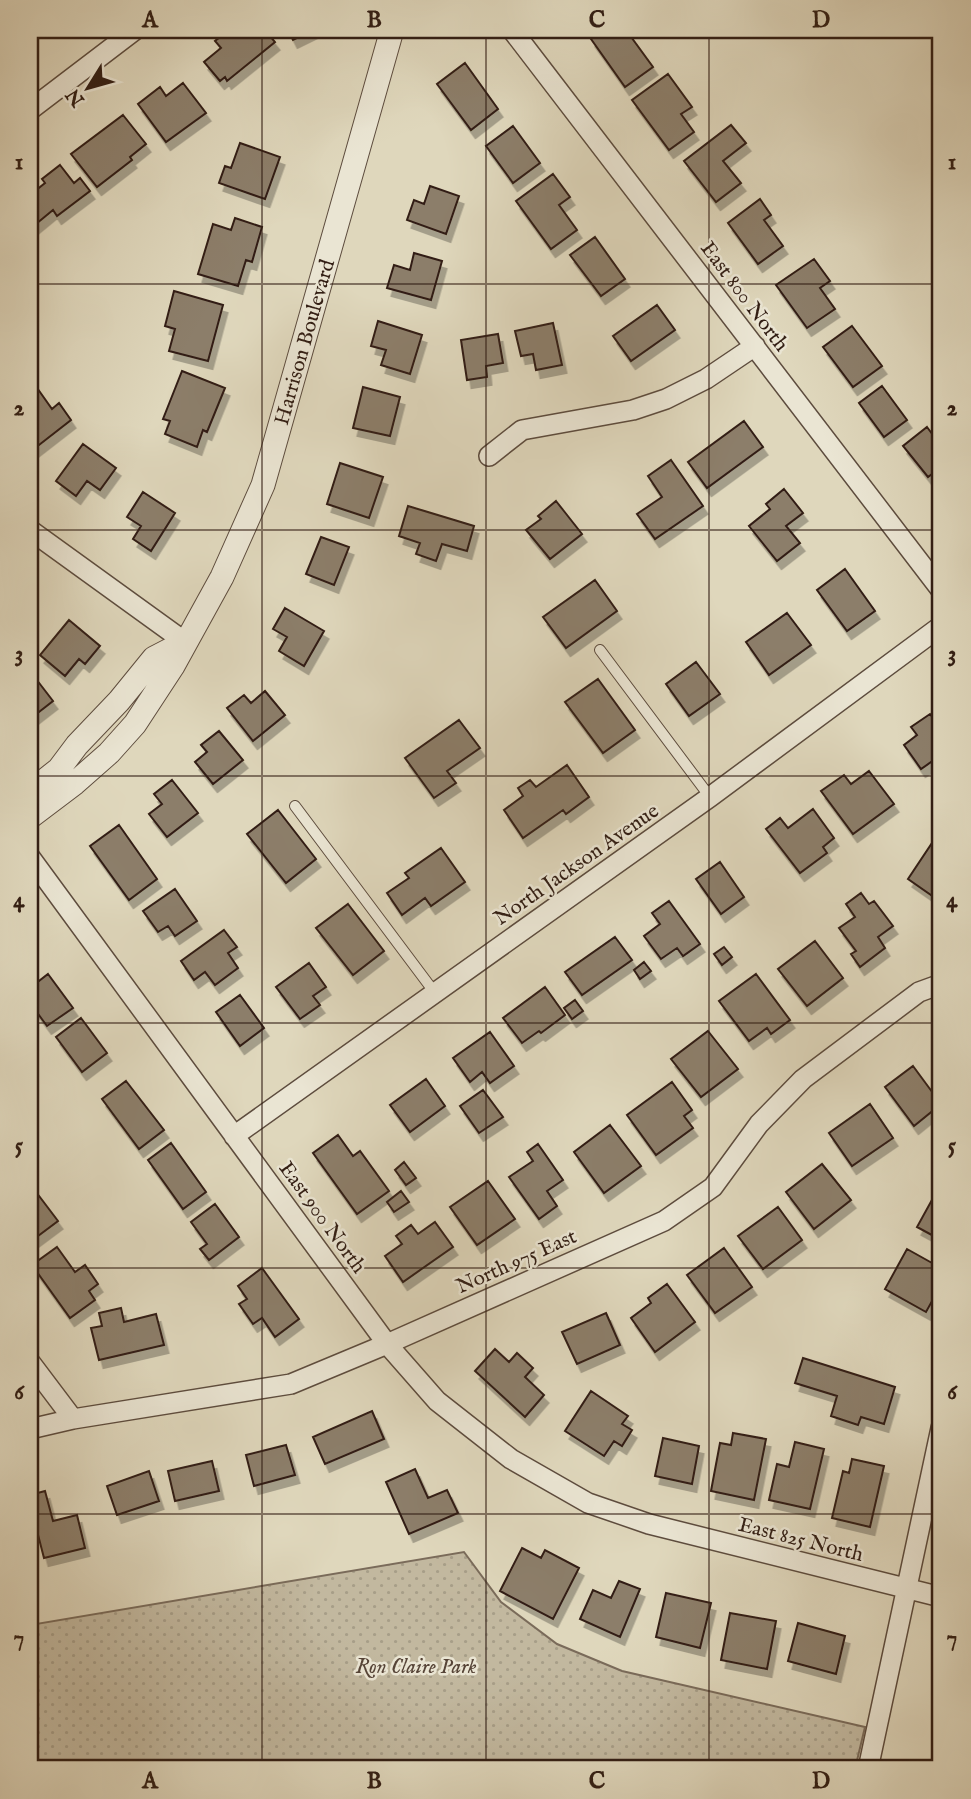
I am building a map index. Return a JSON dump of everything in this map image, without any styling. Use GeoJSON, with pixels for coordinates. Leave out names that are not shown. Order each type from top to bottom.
{"type":"FeatureCollection","features":[{"type":"Feature","properties":{"kind":"street"},"geometry":{"type":"LineString","coordinates":[[30,110],[135,30]]}},
{"type":"Feature","properties":{"kind":"street","name":"Harrison Boulevard"},"geometry":{"type":"LineString","coordinates":[[30,817],[75,783],[135,724],[173,666],[222,577],[263,485],[392,30]]}},
{"type":"Feature","properties":{"kind":"street","name":"East 800 North"},"geometry":{"type":"LineString","coordinates":[[512,30],[941,590]]}},
{"type":"Feature","properties":{"kind":"street"},"geometry":{"type":"LineString","coordinates":[[489,456],[522,430],[633,410],[666,399],[706,380],[755,346]]}},
{"type":"Feature","properties":{"kind":"street"},"geometry":{"type":"LineString","coordinates":[[30,530],[185,642],[154,658],[59,769],[30,792]]}},
{"type":"Feature","properties":{"kind":"street","name":"North Jackson Avenue"},"geometry":{"type":"LineString","coordinates":[[234,1136],[710,797],[941,626]]}},
{"type":"Feature","properties":{"kind":"street","name":"East 900 North"},"geometry":{"type":"LineString","coordinates":[[30,857],[387,1344],[437,1401],[511,1459],[588,1503],[649,1524]]}},
{"type":"Feature","properties":{"kind":"street","name":"North 975 East"},"geometry":{"type":"LineString","coordinates":[[30,1429],[73,1419],[291,1384],[663,1221],[713,1187],[759,1124],[803,1079],[919,992],[941,984]]}},
{"type":"Feature","properties":{"kind":"street"},"geometry":{"type":"LineString","coordinates":[[30,1362],[73,1419]]}},
{"type":"Feature","properties":{"kind":"street"},"geometry":{"type":"LineString","coordinates":[[868,1769],[941,1428]]}},
{"type":"Feature","properties":{"kind":"street","name":"East 825 North"},"geometry":{"type":"LineString","coordinates":[[649,1524],[941,1597]]}},
{"type":"Feature","properties":{"kind":"lane"},"geometry":{"type":"LineString","coordinates":[[600,650],[710,797]]}},
{"type":"Feature","properties":{"kind":"lane"},"geometry":{"type":"LineString","coordinates":[[295,806],[435,992]]}},
{"type":"Feature","properties":{"kind":"green space","name":"Ron Claire Park"},"geometry":{"type":"Polygon","coordinates":[[[464,1552],[501,1602],[557,1644],[622,1671],[865,1727],[855,1769],[30,1769],[30,1625],[464,1552]]]}},
{"type":"Feature","properties":{"kind":"building"},"geometry":{"type":"Polygon","coordinates":[[[229,30],[265,30],[275,42],[227,81],[225,77],[220,81],[204,62],[221,48],[215,41],[229,30]]]}},
{"type":"Feature","properties":{"kind":"building"},"geometry":{"type":"Polygon","coordinates":[[[288,30],[313,30],[293,40],[288,30]]]}},
{"type":"Feature","properties":{"kind":"building"},"geometry":{"type":"Polygon","coordinates":[[[604,30],[626,30],[653,67],[625,87],[591,39],[604,30]]]}},
{"type":"Feature","properties":{"kind":"building"},"geometry":{"type":"Polygon","coordinates":[[[465,63],[498,109],[471,130],[437,84],[465,63]]]}},
{"type":"Feature","properties":{"kind":"building"},"geometry":{"type":"Polygon","coordinates":[[[668,74],[692,107],[681,114],[694,132],[669,150],[632,100],[668,74]]]}},
{"type":"Feature","properties":{"kind":"building"},"geometry":{"type":"Polygon","coordinates":[[[183,83],[206,113],[166,142],[138,104],[160,87],[166,96],[183,83]]]}},
{"type":"Feature","properties":{"kind":"building"},"geometry":{"type":"Polygon","coordinates":[[[123,115],[146,144],[130,157],[132,160],[97,187],[71,154],[123,115]]]}},
{"type":"Feature","properties":{"kind":"building"},"geometry":{"type":"Polygon","coordinates":[[[731,125],[746,143],[723,161],[741,183],[716,202],[684,161],[731,125]]]}},
{"type":"Feature","properties":{"kind":"building"},"geometry":{"type":"Polygon","coordinates":[[[513,126],[540,163],[513,183],[486,146],[513,126]]]}},
{"type":"Feature","properties":{"kind":"building"},"geometry":{"type":"Polygon","coordinates":[[[240,143],[280,157],[265,199],[219,183],[225,166],[231,168],[240,143]]]}},
{"type":"Feature","properties":{"kind":"building"},"geometry":{"type":"Polygon","coordinates":[[[60,165],[74,183],[80,178],[90,191],[57,216],[53,210],[30,229],[30,195],[45,183],[42,179],[60,165]]]}},
{"type":"Feature","properties":{"kind":"building"},"geometry":{"type":"Polygon","coordinates":[[[553,174],[570,197],[559,205],[577,230],[551,249],[516,201],[553,174]]]}},
{"type":"Feature","properties":{"kind":"building"},"geometry":{"type":"Polygon","coordinates":[[[430,186],[459,196],[446,234],[407,220],[414,200],[424,204],[430,186]]]}},
{"type":"Feature","properties":{"kind":"building"},"geometry":{"type":"Polygon","coordinates":[[[760,199],[771,215],[764,220],[783,246],[758,264],[728,223],[760,199]]]}},
{"type":"Feature","properties":{"kind":"building"},"geometry":{"type":"Polygon","coordinates":[[[235,218],[262,227],[252,262],[246,260],[238,286],[198,274],[213,224],[231,230],[235,218]]]}},
{"type":"Feature","properties":{"kind":"building"},"geometry":{"type":"Polygon","coordinates":[[[595,237],[625,279],[601,296],[570,255],[595,237]]]}},
{"type":"Feature","properties":{"kind":"building"},"geometry":{"type":"Polygon","coordinates":[[[414,253],[442,261],[431,300],[387,288],[394,265],[410,270],[414,253]]]}},
{"type":"Feature","properties":{"kind":"building"},"geometry":{"type":"Polygon","coordinates":[[[814,259],[830,281],[820,288],[835,309],[807,328],[776,285],[814,259]]]}},
{"type":"Feature","properties":{"kind":"building"},"geometry":{"type":"Polygon","coordinates":[[[174,291],[223,305],[208,361],[169,351],[175,329],[165,326],[174,291]]]}},
{"type":"Feature","properties":{"kind":"building"},"geometry":{"type":"Polygon","coordinates":[[[657,305],[675,330],[631,361],[613,336],[657,305]]]}},
{"type":"Feature","properties":{"kind":"building"},"geometry":{"type":"Polygon","coordinates":[[[378,321],[422,335],[410,374],[381,365],[386,350],[371,346],[378,321]]]}},
{"type":"Feature","properties":{"kind":"building"},"geometry":{"type":"Polygon","coordinates":[[[553,323],[562,365],[536,370],[533,354],[521,356],[515,331],[553,323]]]}},
{"type":"Feature","properties":{"kind":"building"},"geometry":{"type":"Polygon","coordinates":[[[852,326],[882,366],[853,387],[823,347],[852,326]]]}},
{"type":"Feature","properties":{"kind":"building"},"geometry":{"type":"Polygon","coordinates":[[[498,334],[503,363],[486,366],[487,377],[467,380],[461,340],[498,334]]]}},
{"type":"Feature","properties":{"kind":"building"},"geometry":{"type":"Polygon","coordinates":[[[182,371],[225,388],[207,432],[203,430],[197,447],[165,434],[170,421],[163,419],[182,371]]]}},
{"type":"Feature","properties":{"kind":"building"},"geometry":{"type":"Polygon","coordinates":[[[35,385],[52,409],[59,403],[71,420],[30,452],[30,389],[35,385]]]}},
{"type":"Feature","properties":{"kind":"building"},"geometry":{"type":"Polygon","coordinates":[[[882,386],[907,420],[884,437],[859,403],[882,386]]]}},
{"type":"Feature","properties":{"kind":"building"},"geometry":{"type":"Polygon","coordinates":[[[363,387],[400,397],[390,436],[353,428],[363,387]]]}},
{"type":"Feature","properties":{"kind":"building"},"geometry":{"type":"Polygon","coordinates":[[[744,421],[763,447],[707,488],[688,462],[744,421]]]}},
{"type":"Feature","properties":{"kind":"building"},"geometry":{"type":"Polygon","coordinates":[[[927,427],[941,446],[941,467],[928,477],[903,446],[927,427]]]}},
{"type":"Feature","properties":{"kind":"building"},"geometry":{"type":"Polygon","coordinates":[[[83,444],[116,468],[100,490],[87,481],[76,496],[56,481],[83,444]]]}},
{"type":"Feature","properties":{"kind":"building"},"geometry":{"type":"Polygon","coordinates":[[[671,460],[703,506],[655,539],[637,514],[662,497],[648,476],[671,460]]]}},
{"type":"Feature","properties":{"kind":"building"},"geometry":{"type":"Polygon","coordinates":[[[340,463],[383,477],[369,518],[327,504],[340,463]]]}},
{"type":"Feature","properties":{"kind":"building"},"geometry":{"type":"Polygon","coordinates":[[[784,489],[803,513],[786,526],[800,543],[777,561],[749,526],[770,509],[766,504],[784,489]]]}},
{"type":"Feature","properties":{"kind":"building"},"geometry":{"type":"Polygon","coordinates":[[[143,492],[175,513],[151,551],[133,539],[141,526],[127,517],[143,492]]]}},
{"type":"Feature","properties":{"kind":"building"},"geometry":{"type":"Polygon","coordinates":[[[556,501],[582,534],[550,559],[526,530],[541,519],[538,516],[556,501]]]}},
{"type":"Feature","properties":{"kind":"building"},"geometry":{"type":"Polygon","coordinates":[[[408,506],[474,526],[467,551],[442,544],[436,561],[416,554],[420,543],[399,536],[408,506]]]}},
{"type":"Feature","properties":{"kind":"building"},"geometry":{"type":"Polygon","coordinates":[[[321,537],[349,547],[334,585],[306,574],[321,537]]]}},
{"type":"Feature","properties":{"kind":"building"},"geometry":{"type":"Polygon","coordinates":[[[845,569],[875,611],[847,631],[817,590],[845,569]]]}},
{"type":"Feature","properties":{"kind":"building"},"geometry":{"type":"Polygon","coordinates":[[[595,580],[617,611],[566,648],[543,617],[595,580]]]}},
{"type":"Feature","properties":{"kind":"building"},"geometry":{"type":"Polygon","coordinates":[[[285,608],[324,631],[304,666],[279,651],[287,637],[273,629],[285,608]]]}},
{"type":"Feature","properties":{"kind":"building"},"geometry":{"type":"Polygon","coordinates":[[[787,613],[811,645],[769,675],[746,642],[787,613]]]}},
{"type":"Feature","properties":{"kind":"building"},"geometry":{"type":"Polygon","coordinates":[[[69,620],[100,646],[85,664],[79,659],[65,676],[40,655],[69,620]]]}},
{"type":"Feature","properties":{"kind":"building"},"geometry":{"type":"Polygon","coordinates":[[[696,662],[720,694],[689,716],[666,684],[696,662]]]}},
{"type":"Feature","properties":{"kind":"building"},"geometry":{"type":"Polygon","coordinates":[[[33,675],[53,701],[30,719],[30,677],[33,675]]]}},
{"type":"Feature","properties":{"kind":"building"},"geometry":{"type":"Polygon","coordinates":[[[598,679],[635,730],[603,753],[565,702],[598,679]]]}},
{"type":"Feature","properties":{"kind":"building"},"geometry":{"type":"Polygon","coordinates":[[[265,691],[285,715],[253,741],[227,708],[244,695],[251,703],[265,691]]]}},
{"type":"Feature","properties":{"kind":"building"},"geometry":{"type":"Polygon","coordinates":[[[930,714],[941,729],[941,755],[921,769],[904,745],[917,735],[911,727],[930,714]]]}},
{"type":"Feature","properties":{"kind":"building"},"geometry":{"type":"Polygon","coordinates":[[[459,720],[480,748],[447,771],[456,783],[434,798],[405,758],[459,720]]]}},
{"type":"Feature","properties":{"kind":"building"},"geometry":{"type":"Polygon","coordinates":[[[219,731],[243,760],[213,784],[195,762],[207,752],[201,745],[219,731]]]}},
{"type":"Feature","properties":{"kind":"building"},"geometry":{"type":"Polygon","coordinates":[[[567,765],[589,797],[566,814],[563,810],[523,838],[504,810],[523,796],[518,788],[530,780],[536,787],[567,765]]]}},
{"type":"Feature","properties":{"kind":"building"},"geometry":{"type":"Polygon","coordinates":[[[869,771],[894,804],[853,834],[821,791],[844,775],[851,784],[869,771]]]}},
{"type":"Feature","properties":{"kind":"building"},"geometry":{"type":"Polygon","coordinates":[[[172,780],[198,813],[167,837],[149,814],[162,804],[154,794],[172,780]]]}},
{"type":"Feature","properties":{"kind":"building"},"geometry":{"type":"Polygon","coordinates":[[[813,809],[834,838],[823,847],[827,853],[800,873],[766,829],[780,818],[788,828],[813,809]]]}},
{"type":"Feature","properties":{"kind":"building"},"geometry":{"type":"Polygon","coordinates":[[[278,810],[316,859],[286,883],[247,834],[278,810]]]}},
{"type":"Feature","properties":{"kind":"building"},"geometry":{"type":"Polygon","coordinates":[[[119,825],[157,879],[129,900],[90,846],[119,825]]]}},
{"type":"Feature","properties":{"kind":"building"},"geometry":{"type":"Polygon","coordinates":[[[934,840],[941,845],[941,902],[908,879],[934,840]]]}},
{"type":"Feature","properties":{"kind":"building"},"geometry":{"type":"Polygon","coordinates":[[[441,848],[465,882],[431,906],[425,898],[402,915],[387,893],[409,878],[405,873],[441,848]]]}},
{"type":"Feature","properties":{"kind":"building"},"geometry":{"type":"Polygon","coordinates":[[[720,862],[744,897],[721,914],[696,879],[720,862]]]}},
{"type":"Feature","properties":{"kind":"building"},"geometry":{"type":"Polygon","coordinates":[[[175,889],[197,921],[175,936],[168,926],[158,932],[143,911],[175,889]]]}},
{"type":"Feature","properties":{"kind":"building"},"geometry":{"type":"Polygon","coordinates":[[[861,893],[869,904],[874,901],[893,926],[878,937],[885,948],[860,967],[851,954],[856,951],[839,928],[855,917],[846,904],[861,893]]]}},
{"type":"Feature","properties":{"kind":"building"},"geometry":{"type":"Polygon","coordinates":[[[669,901],[700,944],[683,956],[677,948],[661,959],[644,936],[660,924],[652,913],[669,901]]]}},
{"type":"Feature","properties":{"kind":"building"},"geometry":{"type":"Polygon","coordinates":[[[348,904],[384,951],[353,975],[316,928],[348,904]]]}},
{"type":"Feature","properties":{"kind":"building"},"geometry":{"type":"Polygon","coordinates":[[[224,930],[237,947],[228,953],[238,968],[215,985],[205,972],[194,980],[181,961],[224,930]]]}},
{"type":"Feature","properties":{"kind":"building"},"geometry":{"type":"Polygon","coordinates":[[[615,937],[632,960],[582,995],[565,972],[615,937]]]}},
{"type":"Feature","properties":{"kind":"building"},"geometry":{"type":"Polygon","coordinates":[[[815,941],[843,978],[807,1006],[778,969],[815,941]]]}},
{"type":"Feature","properties":{"kind":"building"},"geometry":{"type":"Polygon","coordinates":[[[724,947],[732,957],[722,965],[714,954],[724,947]]]}},
{"type":"Feature","properties":{"kind":"building"},"geometry":{"type":"Polygon","coordinates":[[[644,962],[651,971],[640,979],[634,970],[644,962]]]}},
{"type":"Feature","properties":{"kind":"building"},"geometry":{"type":"Polygon","coordinates":[[[309,963],[326,987],[313,996],[320,1005],[300,1019],[276,987],[309,963]]]}},
{"type":"Feature","properties":{"kind":"building"},"geometry":{"type":"Polygon","coordinates":[[[48,974],[73,1008],[47,1026],[30,1003],[30,988],[48,974]]]}},
{"type":"Feature","properties":{"kind":"building"},"geometry":{"type":"Polygon","coordinates":[[[756,974],[790,1020],[771,1034],[767,1028],[749,1041],[719,1001],[756,974]]]}},
{"type":"Feature","properties":{"kind":"building"},"geometry":{"type":"Polygon","coordinates":[[[545,987],[565,1015],[522,1043],[503,1018],[545,987]]]}},
{"type":"Feature","properties":{"kind":"building"},"geometry":{"type":"Polygon","coordinates":[[[240,995],[264,1028],[240,1046],[216,1012],[240,995]]]}},
{"type":"Feature","properties":{"kind":"building"},"geometry":{"type":"Polygon","coordinates":[[[575,1000],[583,1011],[572,1019],[564,1008],[575,1000]]]}},
{"type":"Feature","properties":{"kind":"building"},"geometry":{"type":"Polygon","coordinates":[[[81,1018],[107,1053],[82,1072],[56,1037],[81,1018]]]}},
{"type":"Feature","properties":{"kind":"building"},"geometry":{"type":"Polygon","coordinates":[[[708,1031],[738,1069],[701,1097],[671,1059],[708,1031]]]}},
{"type":"Feature","properties":{"kind":"building"},"geometry":{"type":"Polygon","coordinates":[[[490,1032],[514,1066],[490,1083],[482,1072],[470,1082],[453,1058],[490,1032]]]}},
{"type":"Feature","properties":{"kind":"building"},"geometry":{"type":"Polygon","coordinates":[[[913,1066],[941,1104],[914,1126],[885,1087],[913,1066]]]}},
{"type":"Feature","properties":{"kind":"building"},"geometry":{"type":"Polygon","coordinates":[[[426,1079],[445,1106],[410,1132],[390,1105],[426,1079]]]}},
{"type":"Feature","properties":{"kind":"building"},"geometry":{"type":"Polygon","coordinates":[[[126,1081],[164,1130],[139,1149],[102,1099],[126,1081]]]}},
{"type":"Feature","properties":{"kind":"building"},"geometry":{"type":"Polygon","coordinates":[[[672,1082],[692,1110],[684,1116],[693,1128],[656,1155],[627,1115],[672,1082]]]}},
{"type":"Feature","properties":{"kind":"building"},"geometry":{"type":"Polygon","coordinates":[[[483,1090],[503,1117],[479,1133],[460,1106],[483,1090]]]}},
{"type":"Feature","properties":{"kind":"building"},"geometry":{"type":"Polygon","coordinates":[[[870,1104],[893,1138],[852,1166],[829,1133],[870,1104]]]}},
{"type":"Feature","properties":{"kind":"building"},"geometry":{"type":"Polygon","coordinates":[[[610,1125],[641,1166],[604,1193],[574,1152],[610,1125]]]}},
{"type":"Feature","properties":{"kind":"building"},"geometry":{"type":"Polygon","coordinates":[[[338,1135],[353,1156],[360,1151],[389,1191],[357,1214],[313,1153],[338,1135]]]}},
{"type":"Feature","properties":{"kind":"building"},"geometry":{"type":"Polygon","coordinates":[[[171,1143],[206,1192],[183,1209],[148,1160],[171,1143]]]}},
{"type":"Feature","properties":{"kind":"building"},"geometry":{"type":"Polygon","coordinates":[[[538,1144],[563,1180],[547,1191],[557,1206],[539,1219],[509,1177],[533,1161],[527,1152],[538,1144]]]}},
{"type":"Feature","properties":{"kind":"building"},"geometry":{"type":"Polygon","coordinates":[[[404,1162],[416,1178],[406,1185],[395,1170],[404,1162]]]}},
{"type":"Feature","properties":{"kind":"building"},"geometry":{"type":"Polygon","coordinates":[[[822,1164],[851,1200],[814,1229],[786,1192],[822,1164]]]}},
{"type":"Feature","properties":{"kind":"building"},"geometry":{"type":"Polygon","coordinates":[[[488,1181],[515,1219],[477,1245],[450,1207],[488,1181]]]}},
{"type":"Feature","properties":{"kind":"building"},"geometry":{"type":"Polygon","coordinates":[[[30,1184],[58,1221],[30,1242],[30,1184]]]}},
{"type":"Feature","properties":{"kind":"building"},"geometry":{"type":"Polygon","coordinates":[[[938,1189],[941,1191],[941,1240],[917,1227],[938,1189]]]}},
{"type":"Feature","properties":{"kind":"building"},"geometry":{"type":"Polygon","coordinates":[[[401,1191],[409,1202],[394,1212],[387,1202],[401,1191]]]}},
{"type":"Feature","properties":{"kind":"building"},"geometry":{"type":"Polygon","coordinates":[[[215,1204],[239,1237],[209,1260],[200,1249],[207,1244],[191,1222],[215,1204]]]}},
{"type":"Feature","properties":{"kind":"building"},"geometry":{"type":"Polygon","coordinates":[[[778,1207],[802,1240],[763,1269],[738,1236],[778,1207]]]}},
{"type":"Feature","properties":{"kind":"building"},"geometry":{"type":"Polygon","coordinates":[[[435,1222],[453,1247],[403,1282],[385,1256],[402,1244],[396,1236],[411,1225],[418,1234],[435,1222]]]}},
{"type":"Feature","properties":{"kind":"building"},"geometry":{"type":"Polygon","coordinates":[[[57,1247],[75,1272],[85,1265],[98,1284],[89,1291],[95,1300],[70,1318],[32,1265],[57,1247]]]}},
{"type":"Feature","properties":{"kind":"building"},"geometry":{"type":"Polygon","coordinates":[[[724,1248],[752,1287],[715,1313],[687,1275],[724,1248]]]}},
{"type":"Feature","properties":{"kind":"building"},"geometry":{"type":"Polygon","coordinates":[[[907,1249],[941,1268],[941,1285],[926,1312],[885,1289],[907,1249]]]}},
{"type":"Feature","properties":{"kind":"building"},"geometry":{"type":"Polygon","coordinates":[[[262,1268],[299,1319],[275,1337],[262,1318],[253,1324],[239,1304],[247,1299],[238,1286],[262,1268]]]}},
{"type":"Feature","properties":{"kind":"building"},"geometry":{"type":"Polygon","coordinates":[[[667,1284],[695,1322],[655,1352],[631,1318],[651,1303],[648,1298],[667,1284]]]}},
{"type":"Feature","properties":{"kind":"building"},"geometry":{"type":"Polygon","coordinates":[[[121,1308],[124,1322],[156,1314],[164,1345],[99,1360],[91,1328],[102,1326],[99,1313],[121,1308]]]}},
{"type":"Feature","properties":{"kind":"building"},"geometry":{"type":"Polygon","coordinates":[[[606,1313],[620,1345],[577,1364],[562,1332],[606,1313]]]}},
{"type":"Feature","properties":{"kind":"building"},"geometry":{"type":"Polygon","coordinates":[[[495,1349],[509,1362],[517,1353],[533,1368],[525,1377],[544,1395],[525,1417],[475,1371],[495,1349]]]}},
{"type":"Feature","properties":{"kind":"building"},"geometry":{"type":"Polygon","coordinates":[[[803,1358],[895,1387],[884,1424],[861,1417],[858,1425],[831,1416],[837,1396],[795,1383],[803,1358]]]}},
{"type":"Feature","properties":{"kind":"building"},"geometry":{"type":"Polygon","coordinates":[[[591,1391],[628,1416],[622,1424],[632,1430],[622,1446],[614,1441],[604,1456],[565,1431],[591,1391]]]}},
{"type":"Feature","properties":{"kind":"building"},"geometry":{"type":"Polygon","coordinates":[[[372,1411],[384,1439],[325,1464],[313,1437],[372,1411]]]}},
{"type":"Feature","properties":{"kind":"building"},"geometry":{"type":"Polygon","coordinates":[[[733,1433],[766,1439],[754,1500],[711,1491],[720,1443],[731,1445],[733,1433]]]}},
{"type":"Feature","properties":{"kind":"building"},"geometry":{"type":"Polygon","coordinates":[[[663,1438],[699,1446],[692,1484],[655,1476],[663,1438]]]}},
{"type":"Feature","properties":{"kind":"building"},"geometry":{"type":"Polygon","coordinates":[[[795,1442],[824,1449],[810,1509],[769,1500],[777,1464],[789,1467],[795,1442]]]}},
{"type":"Feature","properties":{"kind":"building"},"geometry":{"type":"Polygon","coordinates":[[[286,1445],[295,1475],[254,1486],[246,1455],[286,1445]]]}},
{"type":"Feature","properties":{"kind":"building"},"geometry":{"type":"Polygon","coordinates":[[[852,1459],[884,1466],[870,1527],[832,1518],[843,1471],[849,1473],[852,1459]]]}},
{"type":"Feature","properties":{"kind":"building"},"geometry":{"type":"Polygon","coordinates":[[[212,1461],[219,1491],[175,1501],[168,1471],[212,1461]]]}},
{"type":"Feature","properties":{"kind":"building"},"geometry":{"type":"Polygon","coordinates":[[[415,1469],[428,1498],[447,1490],[458,1513],[409,1534],[386,1482],[415,1469]]]}},
{"type":"Feature","properties":{"kind":"building"},"geometry":{"type":"Polygon","coordinates":[[[149,1471],[159,1501],[117,1515],[107,1486],[149,1471]]]}},
{"type":"Feature","properties":{"kind":"building"},"geometry":{"type":"Polygon","coordinates":[[[45,1491],[53,1521],[77,1515],[85,1548],[44,1558],[35,1523],[30,1525],[30,1495],[45,1491]]]}},
{"type":"Feature","properties":{"kind":"building"},"geometry":{"type":"Polygon","coordinates":[[[522,1548],[541,1558],[545,1550],[579,1568],[553,1619],[500,1591],[522,1548]]]}},
{"type":"Feature","properties":{"kind":"building"},"geometry":{"type":"Polygon","coordinates":[[[619,1581],[640,1589],[620,1637],[580,1619],[593,1590],[611,1598],[619,1581]]]}},
{"type":"Feature","properties":{"kind":"building"},"geometry":{"type":"Polygon","coordinates":[[[666,1593],[711,1603],[700,1648],[656,1637],[666,1593]]]}},
{"type":"Feature","properties":{"kind":"building"},"geometry":{"type":"Polygon","coordinates":[[[730,1613],[776,1621],[767,1669],[721,1660],[730,1613]]]}},
{"type":"Feature","properties":{"kind":"building"},"geometry":{"type":"Polygon","coordinates":[[[798,1623],[845,1636],[836,1674],[788,1661],[798,1623]]]}},
{"type":"Feature","properties":{"kind":"building"},"geometry":{"type":"Polygon","coordinates":[[[941,1665],[941,1694],[934,1693],[941,1665]]]}},
{"type":"Feature","properties":{"kind":"building"},"geometry":{"type":"Polygon","coordinates":[[[932,1759],[941,1763],[941,1769],[928,1769],[932,1759]]]}}]}
